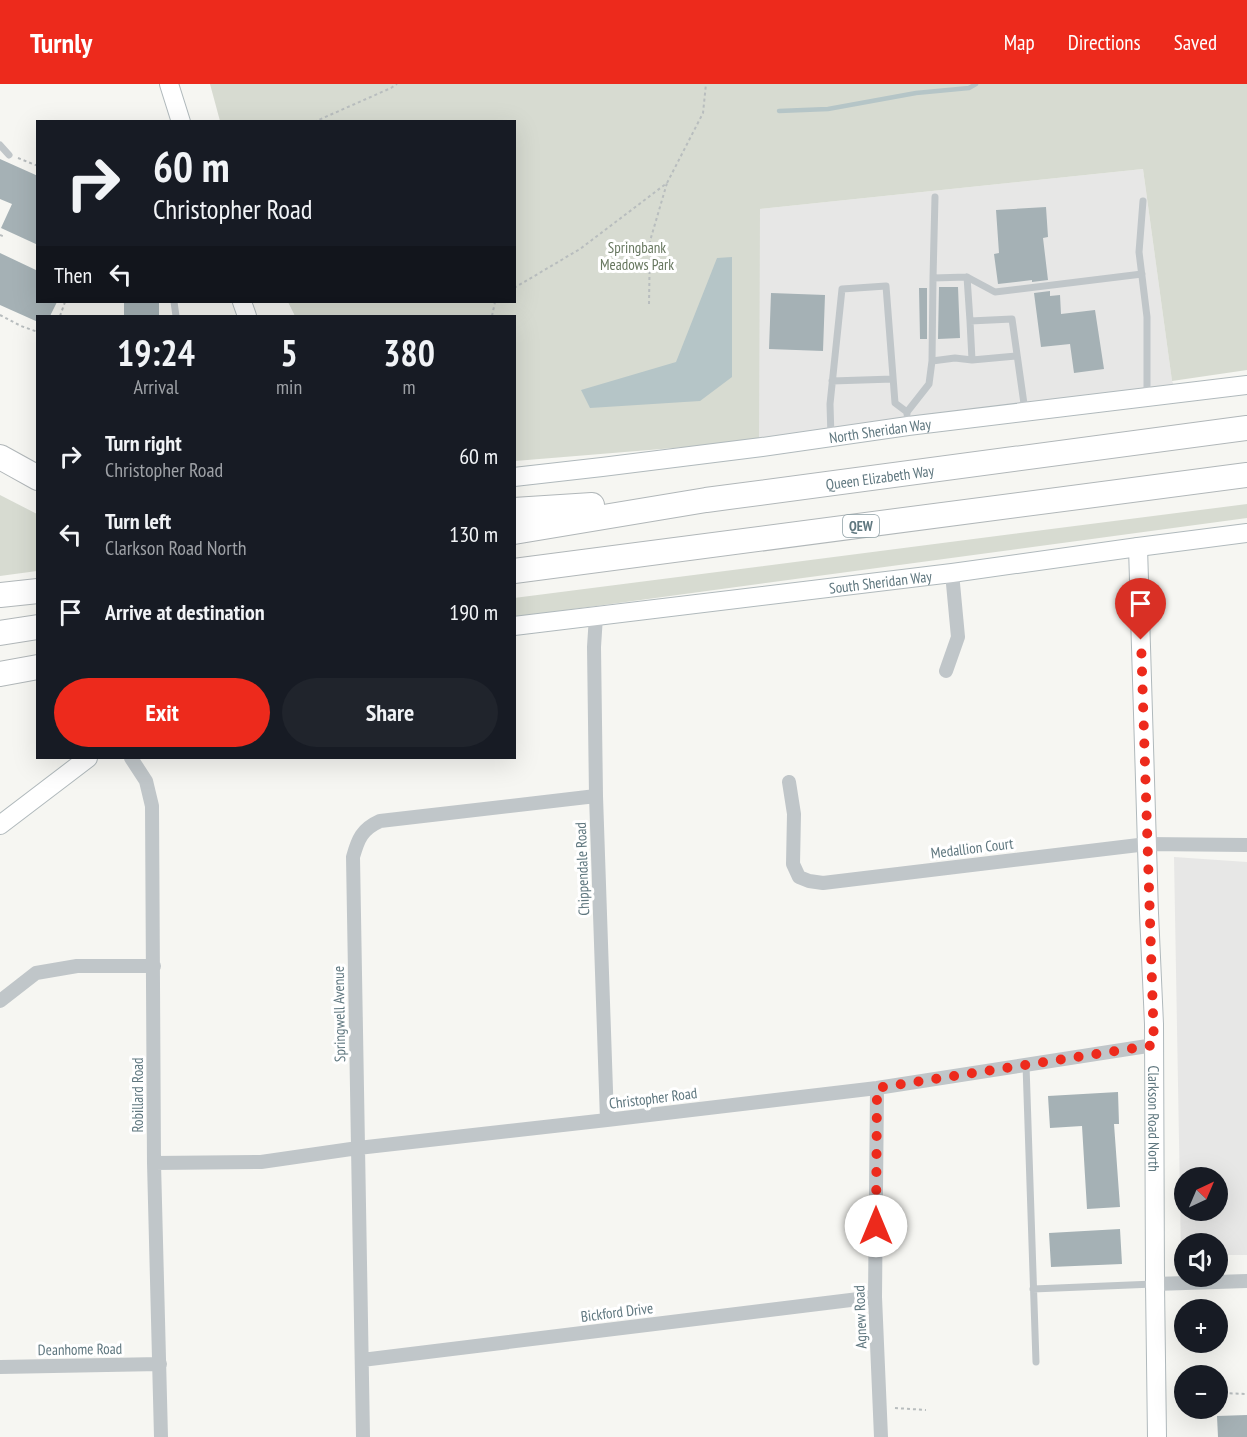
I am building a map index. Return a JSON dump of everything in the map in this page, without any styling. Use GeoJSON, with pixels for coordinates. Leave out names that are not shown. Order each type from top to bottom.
{"type":"FeatureCollection","features":[{"type":"Feature","properties":{"kind":"highway","name":"Queen Elizabeth Way"},"geometry":{"type":"LineString","coordinates":[[516,532],[706,500],[1247,428]]}},
{"type":"Feature","properties":{"kind":"highway"},"geometry":{"type":"LineString","coordinates":[[0,457],[36,477]]}},
{"type":"Feature","properties":{"kind":"highway","name":"QEW"},"geometry":{"type":"LineString","coordinates":[[516,571],[1247,475]]}},
{"type":"Feature","properties":{"kind":"highway"},"geometry":{"type":"LineString","coordinates":[[516,510],[706,500]]}},
{"type":"Feature","properties":{"kind":"highway"},"geometry":{"type":"LineString","coordinates":[[0,595],[36,591]]}},
{"type":"Feature","properties":{"kind":"highway"},"geometry":{"type":"LineString","coordinates":[[0,633],[36,627]]}},
{"type":"Feature","properties":{"kind":"highway"},"geometry":{"type":"LineString","coordinates":[[0,674],[36,666]]}},
{"type":"Feature","properties":{"kind":"street"},"geometry":{"type":"LineString","coordinates":[[169,84],[180,120]]}},
{"type":"Feature","properties":{"kind":"street","name":"North Sheridan Way"},"geometry":{"type":"LineString","coordinates":[[516,477],[625,465],[831,437],[907,419],[1025,411],[1247,385]]}},
{"type":"Feature","properties":{"kind":"street","name":"South Sheridan Way"},"geometry":{"type":"LineString","coordinates":[[516,626],[952,573],[1247,533]]}},
{"type":"Feature","properties":{"kind":"street","name":"Clarkson Road North"},"geometry":{"type":"LineString","coordinates":[[1138,547],[1154,1045],[1157,1437]]}},
{"type":"Feature","properties":{"kind":"street"},"geometry":{"type":"LineString","coordinates":[[946,671],[958,638],[952,573]]}},
{"type":"Feature","properties":{"kind":"street","name":"Chippendale Road"},"geometry":{"type":"LineString","coordinates":[[596,616],[594,647],[596,796],[607,1120]]}},
{"type":"Feature","properties":{"kind":"street"},"geometry":{"type":"LineString","coordinates":[[0,825],[87,759]]}},
{"type":"Feature","properties":{"kind":"street","name":"Robillard Road"},"geometry":{"type":"LineString","coordinates":[[132,759],[146,782],[152,806],[154,1163],[161,1437]]}},
{"type":"Feature","properties":{"kind":"street","name":"Medallion Court"},"geometry":{"type":"LineString","coordinates":[[789,782],[795,814],[793,864],[799,877],[823,883],[1147,844],[1247,845]]}},
{"type":"Feature","properties":{"kind":"street","name":"Springwell Avenue"},"geometry":{"type":"LineString","coordinates":[[363,1437],[353,857],[357,841],[369,825],[380,821],[596,796]]}},
{"type":"Feature","properties":{"kind":"street"},"geometry":{"type":"LineString","coordinates":[[0,1001],[36,973],[77,966],[154,966]]}},
{"type":"Feature","properties":{"kind":"street","name":"Christopher Road"},"geometry":{"type":"LineString","coordinates":[[154,1163],[261,1162],[358,1148],[877,1088],[1154,1045]]}},
{"type":"Feature","properties":{"kind":"street","name":"Agnew Road"},"geometry":{"type":"LineString","coordinates":[[877,1088],[875,1297],[881,1437]]}},
{"type":"Feature","properties":{"kind":"street"},"geometry":{"type":"LineString","coordinates":[[1155,1284],[1247,1281]]}},
{"type":"Feature","properties":{"kind":"street","name":"Bickford Drive"},"geometry":{"type":"LineString","coordinates":[[362,1360],[875,1297]]}},
{"type":"Feature","properties":{"kind":"street","name":"Deanhome Road"},"geometry":{"type":"LineString","coordinates":[[0,1367],[160,1364]]}},
{"type":"Feature","properties":{"kind":"lane"},"geometry":{"type":"LineString","coordinates":[[0,145],[9,155]]}},
{"type":"Feature","properties":{"kind":"lane"},"geometry":{"type":"LineString","coordinates":[[831,437],[830,404],[842,289],[886,286],[895,403],[907,419],[930,384],[935,196]]}},
{"type":"Feature","properties":{"kind":"lane"},"geometry":{"type":"LineString","coordinates":[[1143,201],[1139,252],[1147,317],[1147,396]]}},
{"type":"Feature","properties":{"kind":"lane"},"geometry":{"type":"LineString","coordinates":[[933,278],[967,278],[995,292],[1142,274]]}},
{"type":"Feature","properties":{"kind":"lane"},"geometry":{"type":"LineString","coordinates":[[967,278],[972,360]]}},
{"type":"Feature","properties":{"kind":"lane"},"geometry":{"type":"LineString","coordinates":[[970,321],[1012,319],[1025,411]]}},
{"type":"Feature","properties":{"kind":"lane"},"geometry":{"type":"LineString","coordinates":[[932,361],[1016,356]]}},
{"type":"Feature","properties":{"kind":"lane"},"geometry":{"type":"LineString","coordinates":[[832,381],[893,379]]}},
{"type":"Feature","properties":{"kind":"lane"},"geometry":{"type":"LineString","coordinates":[[1026,1065],[1036,1362]]}},
{"type":"Feature","properties":{"kind":"lane"},"geometry":{"type":"LineString","coordinates":[[1033,1288],[1155,1284]]}},
{"type":"Feature","properties":{"kind":"path"},"geometry":{"type":"LineString","coordinates":[[319,120],[397,84]]}},
{"type":"Feature","properties":{"kind":"path"},"geometry":{"type":"LineString","coordinates":[[649,304],[650,241],[667,183],[702,113],[706,84]]}},
{"type":"Feature","properties":{"kind":"path"},"geometry":{"type":"LineString","coordinates":[[9,155],[36,165]]}},
{"type":"Feature","properties":{"kind":"path"},"geometry":{"type":"LineString","coordinates":[[516,287],[580,249],[667,183]]}},
{"type":"Feature","properties":{"kind":"path"},"geometry":{"type":"LineString","coordinates":[[0,235],[5,237]]}},
{"type":"Feature","properties":{"kind":"path"},"geometry":{"type":"LineString","coordinates":[[0,315],[36,331]]}},
{"type":"Feature","properties":{"kind":"path"},"geometry":{"type":"LineString","coordinates":[[1228,1393],[1247,1394]]}},
{"type":"Feature","properties":{"kind":"path"},"geometry":{"type":"LineString","coordinates":[[880,1408],[926,1410]]}},
{"type":"Feature","properties":{"kind":"shaded area"},"geometry":{"type":"Polygon","coordinates":[[[1143,169],[1172,381],[1178,393],[759,441],[759,209],[1143,169]]]}},
{"type":"Feature","properties":{"kind":"shaded area"},"geometry":{"type":"Polygon","coordinates":[[[732,257],[732,377],[700,401],[590,408],[581,390],[676,362],[717,258],[732,257]]]}},
{"type":"Feature","properties":{"kind":"shaded area"},"geometry":{"type":"Polygon","coordinates":[[[1174,857],[1247,862],[1247,1255],[1228,1255],[1228,1233],[1181,1233],[1180,1221],[1228,1221],[1228,1167],[1179,1167],[1174,857]]]}},
{"type":"Feature","properties":{"kind":"green space","name":"Springbank Meadows Park"},"geometry":{"type":"Polygon","coordinates":[[[210,84],[1247,84],[1247,370],[1172,381],[1143,169],[760,209],[759,441],[516,461],[516,315],[294,315],[288,303],[516,303],[516,120],[220,120],[210,84]]]}},
{"type":"Feature","properties":{"kind":"green space"},"geometry":{"type":"Polygon","coordinates":[[[0,495],[36,513],[36,571],[0,576],[0,495]]]}},
{"type":"Feature","properties":{"kind":"green space"},"geometry":{"type":"Polygon","coordinates":[[[1247,504],[1247,518],[516,617],[516,598],[1247,504]]]}},
{"type":"Feature","properties":{"kind":"building"},"geometry":{"type":"Polygon","coordinates":[[[0,159],[36,175],[36,244],[1,228],[12,204],[0,199],[0,159]]]}},
{"type":"Feature","properties":{"kind":"building"},"geometry":{"type":"Polygon","coordinates":[[[1046,207],[1048,237],[1043,238],[1048,280],[998,284],[994,254],[999,253],[996,210],[1046,207]]]}},
{"type":"Feature","properties":{"kind":"building"},"geometry":{"type":"Polygon","coordinates":[[[0,253],[36,270],[36,303],[56,303],[50,315],[36,315],[36,321],[0,305],[0,253]]]}},
{"type":"Feature","properties":{"kind":"building"},"geometry":{"type":"Polygon","coordinates":[[[939,287],[958,287],[960,338],[938,339],[939,287]]]}},
{"type":"Feature","properties":{"kind":"building"},"geometry":{"type":"Polygon","coordinates":[[[919,288],[927,288],[927,339],[920,339],[919,288]]]}},
{"type":"Feature","properties":{"kind":"building"},"geometry":{"type":"Polygon","coordinates":[[[1050,291],[1050,296],[1060,295],[1061,314],[1095,310],[1104,369],[1074,373],[1070,344],[1041,347],[1034,293],[1050,291]]]}},
{"type":"Feature","properties":{"kind":"building"},"geometry":{"type":"Polygon","coordinates":[[[771,293],[825,295],[823,351],[769,349],[771,293]]]}},
{"type":"Feature","properties":{"kind":"building"},"geometry":{"type":"Polygon","coordinates":[[[124,303],[159,303],[159,315],[124,315],[124,303]]]}},
{"type":"Feature","properties":{"kind":"building"},"geometry":{"type":"Polygon","coordinates":[[[1118,1092],[1119,1124],[1114,1124],[1120,1207],[1087,1209],[1082,1126],[1050,1128],[1048,1096],[1118,1092]]]}},
{"type":"Feature","properties":{"kind":"building"},"geometry":{"type":"Polygon","coordinates":[[[1120,1229],[1122,1264],[1051,1267],[1049,1233],[1120,1229]]]}},
{"type":"Feature","properties":{"kind":"building"},"geometry":{"type":"Polygon","coordinates":[[[1247,1415],[1247,1437],[1218,1437],[1217,1419],[1228,1419],[1228,1416],[1247,1415]]]}},
{"type":"Feature","properties":{"kind":"waterway"},"geometry":{"type":"LineString","coordinates":[[779,111],[828,109],[916,93],[969,88],[976,84]]}},
{"type":"Feature","properties":{"kind":"route"},"geometry":{"type":"LineString","coordinates":[[876,1226],[877,1088],[1154,1045],[1141,640]]}}]}
